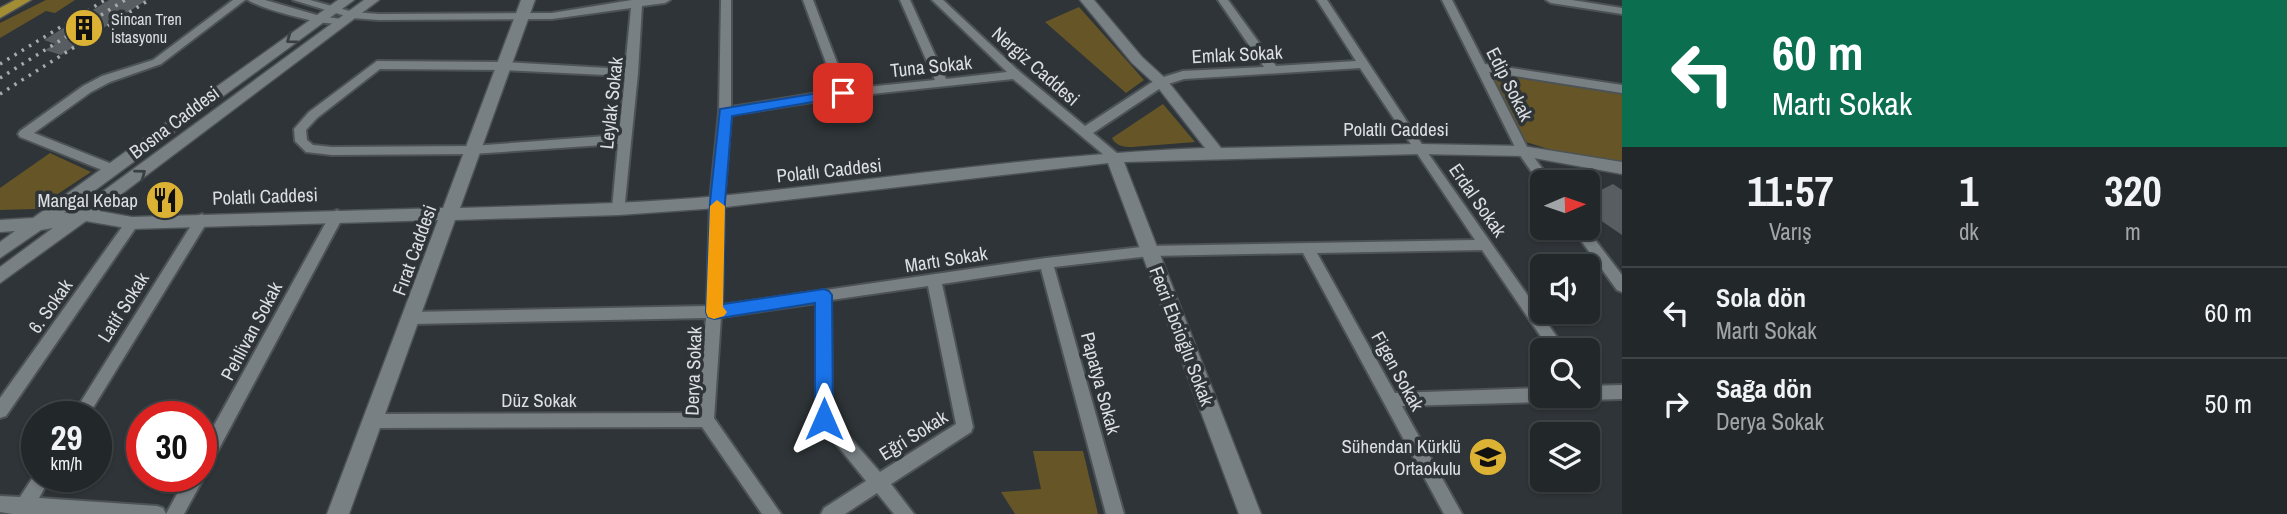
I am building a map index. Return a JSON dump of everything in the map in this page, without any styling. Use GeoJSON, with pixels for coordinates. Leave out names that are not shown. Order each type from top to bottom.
{"type":"FeatureCollection","features":[{"type":"Feature","properties":{"kind":"main road"},"geometry":{"type":"LineString","coordinates":[[0,14],[24,0]]}},
{"type":"Feature","properties":{"kind":"street"},"geometry":{"type":"LineString","coordinates":[[112,169],[24,134],[87,89],[106,79],[157,62],[240,0]]}},
{"type":"Feature","properties":{"kind":"street"},"geometry":{"type":"LineString","coordinates":[[253,0],[319,19]]}},
{"type":"Feature","properties":{"kind":"street"},"geometry":{"type":"LineString","coordinates":[[298,0],[379,17],[526,8],[552,16],[665,0]]}},
{"type":"Feature","properties":{"kind":"street","name":"Bosna Caddesi"},"geometry":{"type":"LineString","coordinates":[[0,251],[9,239],[40,224],[319,19],[372,0]]}},
{"type":"Feature","properties":{"kind":"street","name":"Derya Sokak"},"geometry":{"type":"LineString","coordinates":[[726,0],[725,112],[717,202],[714,312],[706,420],[772,514]]}},
{"type":"Feature","properties":{"kind":"street"},"geometry":{"type":"LineString","coordinates":[[808,0],[843,93]]}},
{"type":"Feature","properties":{"kind":"street"},"geometry":{"type":"LineString","coordinates":[[905,0],[942,82]]}},
{"type":"Feature","properties":{"kind":"street","name":"Nergiz Caddesi"},"geometry":{"type":"LineString","coordinates":[[937,0],[1016,75],[1114,158]]}},
{"type":"Feature","properties":{"kind":"street"},"geometry":{"type":"LineString","coordinates":[[1087,0],[1137,60],[1161,82],[1217,153]]}},
{"type":"Feature","properties":{"kind":"street"},"geometry":{"type":"LineString","coordinates":[[1100,0],[1152,62],[1161,82]]}},
{"type":"Feature","properties":{"kind":"street"},"geometry":{"type":"LineString","coordinates":[[1223,0],[1272,69]]}},
{"type":"Feature","properties":{"kind":"street","name":"Erdal Sokak"},"geometry":{"type":"LineString","coordinates":[[1322,0],[1419,149],[1550,338]]}},
{"type":"Feature","properties":{"kind":"street","name":"Edip Sokak"},"geometry":{"type":"LineString","coordinates":[[1447,0],[1523,151],[1537,170]]}},
{"type":"Feature","properties":{"kind":"street"},"geometry":{"type":"LineString","coordinates":[[1551,0],[1622,11]]}},
{"type":"Feature","properties":{"kind":"street","name":"Leylak Sokak"},"geometry":{"type":"LineString","coordinates":[[619,209],[637,2]]}},
{"type":"Feature","properties":{"kind":"street","name":"Fırat Caddesi"},"geometry":{"type":"LineString","coordinates":[[338,514],[526,8]]}},
{"type":"Feature","properties":{"kind":"street","name":"Bosna Caddesi"},"geometry":{"type":"LineString","coordinates":[[0,276],[86,215],[344,11]]}},
{"type":"Feature","properties":{"kind":"street","name":"Emlak Sokak"},"geometry":{"type":"LineString","coordinates":[[1085,132],[1161,82],[1183,75],[1365,64]]}},
{"type":"Feature","properties":{"kind":"street"},"geometry":{"type":"LineString","coordinates":[[624,139],[472,150],[310,149],[301,141],[300,129],[313,115],[377,65],[505,66],[632,73]]}},
{"type":"Feature","properties":{"kind":"street"},"geometry":{"type":"LineString","coordinates":[[1479,67],[1622,89]]}},
{"type":"Feature","properties":{"kind":"street","name":"Tuna Sokak"},"geometry":{"type":"LineString","coordinates":[[725,112],[843,93],[1016,75]]}},
{"type":"Feature","properties":{"kind":"street","name":"Polatlı Caddesi"},"geometry":{"type":"LineString","coordinates":[[40,224],[86,215],[132,223],[337,215],[619,209],[717,202],[1114,158],[1217,153],[1419,149],[1523,151],[1622,168]]}},
{"type":"Feature","properties":{"kind":"street","name":"Fecri Ebcioğlu Sokak"},"geometry":{"type":"LineString","coordinates":[[1114,158],[1250,514]]}},
{"type":"Feature","properties":{"kind":"street","name":"Pehlivan Sokak"},"geometry":{"type":"LineString","coordinates":[[217,436],[337,215]]}},
{"type":"Feature","properties":{"kind":"street","name":"Latif Sokak"},"geometry":{"type":"LineString","coordinates":[[89,401],[202,219]]}},
{"type":"Feature","properties":{"kind":"street"},"geometry":{"type":"LineString","coordinates":[[9,239],[132,223]]}},
{"type":"Feature","properties":{"kind":"street","name":"6. Sokak"},"geometry":{"type":"LineString","coordinates":[[0,411],[132,223]]}},
{"type":"Feature","properties":{"kind":"street"},"geometry":{"type":"LineString","coordinates":[[0,226],[40,224]]}},
{"type":"Feature","properties":{"kind":"street"},"geometry":{"type":"LineString","coordinates":[[1588,240],[1622,286]]}},
{"type":"Feature","properties":{"kind":"street","name":"Martı Sokak"},"geometry":{"type":"LineString","coordinates":[[411,318],[714,312],[1046,263],[1150,251],[1487,245]]}},
{"type":"Feature","properties":{"kind":"street","name":"Figen Sokak"},"geometry":{"type":"LineString","coordinates":[[1307,248],[1453,514]]}},
{"type":"Feature","properties":{"kind":"street","name":"Papatya Sokak"},"geometry":{"type":"LineString","coordinates":[[1046,263],[1115,514]]}},
{"type":"Feature","properties":{"kind":"street","name":"Eğri Sokak"},"geometry":{"type":"LineString","coordinates":[[830,514],[965,427],[934,281]]}},
{"type":"Feature","properties":{"kind":"street"},"geometry":{"type":"LineString","coordinates":[[824,295],[824,419],[905,514]]}},
{"type":"Feature","properties":{"kind":"street"},"geometry":{"type":"LineString","coordinates":[[1600,393],[1622,392]]}},
{"type":"Feature","properties":{"kind":"street"},"geometry":{"type":"LineString","coordinates":[[1390,400],[1530,395]]}},
{"type":"Feature","properties":{"kind":"street","name":"Düz Sokak"},"geometry":{"type":"LineString","coordinates":[[372,421],[706,420]]}},
{"type":"Feature","properties":{"kind":"street"},"geometry":{"type":"LineString","coordinates":[[22,510],[33,492]]}},
{"type":"Feature","properties":{"kind":"street"},"geometry":{"type":"LineString","coordinates":[[176,514],[188,492]]}},
{"type":"Feature","properties":{"kind":"street"},"geometry":{"type":"LineString","coordinates":[[0,504],[22,510],[157,514]]}},
{"type":"Feature","properties":{"kind":"shaded area"},"geometry":{"type":"Polygon","coordinates":[[[46,0],[75,0],[55,13],[46,11],[0,38],[0,23],[46,0]]]}},
{"type":"Feature","properties":{"kind":"shaded area"},"geometry":{"type":"Polygon","coordinates":[[[1079,7],[1144,80],[1126,93],[1045,22],[1079,7]]]}},
{"type":"Feature","properties":{"kind":"shaded area"},"geometry":{"type":"Polygon","coordinates":[[[1493,73],[1622,94],[1622,162],[1561,153],[1526,142],[1493,73]]]}},
{"type":"Feature","properties":{"kind":"shaded area"},"geometry":{"type":"Polygon","coordinates":[[[1163,104],[1195,142],[1132,147],[1120,146],[1114,141],[1112,138],[1163,104]]]}},
{"type":"Feature","properties":{"kind":"shaded area"},"geometry":{"type":"Polygon","coordinates":[[[50,153],[91,172],[35,209],[0,210],[0,188],[50,153]]]}},
{"type":"Feature","properties":{"kind":"shaded area"},"geometry":{"type":"Polygon","coordinates":[[[1033,451],[1083,451],[1098,514],[1015,514],[1001,492],[1041,489],[1033,451]]]}},
{"type":"Feature","properties":{"kind":"building","name":"Sincan Tren İstasyonu"},"geometry":{"type":"Polygon","coordinates":[[[109,0],[147,0],[61,55],[45,50],[55,44],[44,40],[109,0]]]}},
{"type":"Feature","properties":{"kind":"building"},"geometry":{"type":"Polygon","coordinates":[[[1613,184],[1622,190],[1622,235],[1600,220],[1600,190],[1613,184]]]}},
{"type":"Feature","properties":{"kind":"railway"},"geometry":{"type":"LineString","coordinates":[[0,64],[105,0]]}},
{"type":"Feature","properties":{"kind":"railway"},"geometry":{"type":"LineString","coordinates":[[0,78],[125,0]]}},
{"type":"Feature","properties":{"kind":"railway"},"geometry":{"type":"LineString","coordinates":[[0,94],[149,0]]}},
{"type":"Feature","properties":{"kind":"slow traffic"},"geometry":{"type":"LineString","coordinates":[[717,206],[714,312],[718,312]]}},
{"type":"Feature","properties":{"kind":"place","name":"Sincan Tren İstasyonu"},"geometry":{"type":"Point","coordinates":[84,28]}},
{"type":"Feature","properties":{"kind":"place","name":"Mangal Kebap"},"geometry":{"type":"Point","coordinates":[165,200]}},
{"type":"Feature","properties":{"kind":"place","name":"Sühendan Kürklü Ortaokulu"},"geometry":{"type":"Point","coordinates":[1488,457]}},
{"type":"Feature","properties":{"kind":"route"},"geometry":{"type":"LineString","coordinates":[[824,419],[824,295],[714,312],[717,202],[725,112],[843,93]]}}]}
